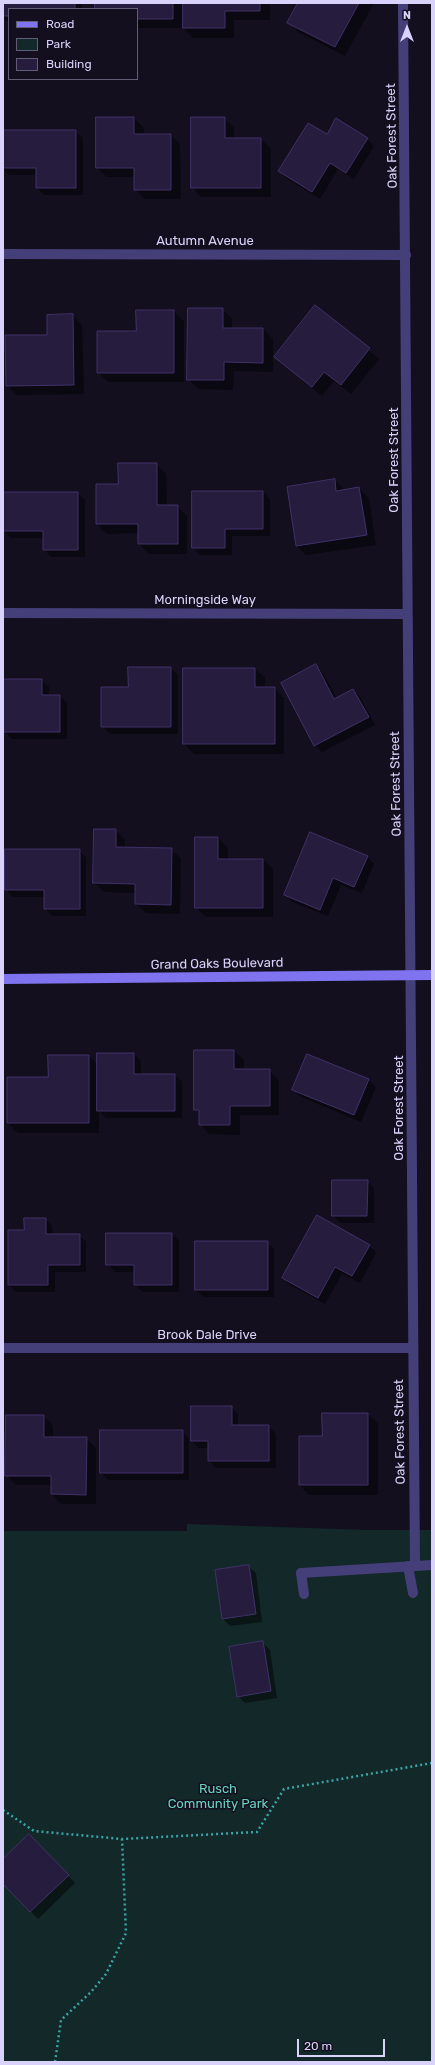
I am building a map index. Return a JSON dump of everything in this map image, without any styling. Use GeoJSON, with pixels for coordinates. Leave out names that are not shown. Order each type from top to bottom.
{"type":"FeatureCollection","features":[{"type":"Feature","properties":{"kind":"street","name":"Oak Forest Street"},"geometry":{"type":"LineString","coordinates":[[403,3],[406,255],[407,614],[412,975],[413,1594]]}},
{"type":"Feature","properties":{"kind":"street","name":"Autumn Avenue"},"geometry":{"type":"LineString","coordinates":[[3,254],[406,255]]}},
{"type":"Feature","properties":{"kind":"street","name":"Morningside Way"},"geometry":{"type":"LineString","coordinates":[[3,612],[407,614]]}},
{"type":"Feature","properties":{"kind":"street","name":"Grand Oaks Boulevard"},"geometry":{"type":"LineString","coordinates":[[3,979],[432,975]]}},
{"type":"Feature","properties":{"kind":"street","name":"Brook Dale Drive"},"geometry":{"type":"LineString","coordinates":[[3,1348],[412,1348]]}},
{"type":"Feature","properties":{"kind":"street"},"geometry":{"type":"LineString","coordinates":[[304,1594],[300,1573],[412,1565],[432,1565]]}},
{"type":"Feature","properties":{"kind":"path"},"geometry":{"type":"LineString","coordinates":[[3,1810],[34,1831],[122,1839],[257,1832],[284,1789],[432,1763]]}},
{"type":"Feature","properties":{"kind":"path"},"geometry":{"type":"LineString","coordinates":[[56,2062],[61,2020],[91,1992],[106,1974],[126,1933],[122,1839]]}},
{"type":"Feature","properties":{"kind":"green space","name":"Rusch Community Park"},"geometry":{"type":"Polygon","coordinates":[[[187,1524],[368,1530],[432,1530],[432,2062],[3,2062],[3,1531],[187,1531],[187,1524]]]}},
{"type":"Feature","properties":{"kind":"building"},"geometry":{"type":"Polygon","coordinates":[[[3,3],[75,3],[75,8],[8,8],[8,16],[3,16],[3,3]]]}},
{"type":"Feature","properties":{"kind":"building"},"geometry":{"type":"Polygon","coordinates":[[[95,3],[173,3],[173,19],[138,19],[138,8],[95,8],[95,3]]]}},
{"type":"Feature","properties":{"kind":"building"},"geometry":{"type":"Polygon","coordinates":[[[183,3],[260,3],[260,11],[225,11],[225,28],[183,28],[183,3]]]}},
{"type":"Feature","properties":{"kind":"building"},"geometry":{"type":"Polygon","coordinates":[[[298,3],[359,3],[335,47],[287,23],[298,3]]]}},
{"type":"Feature","properties":{"kind":"building"},"geometry":{"type":"Polygon","coordinates":[[[96,117],[134,117],[134,134],[171,134],[171,190],[134,190],[134,168],[96,168],[96,117]]]}},
{"type":"Feature","properties":{"kind":"building"},"geometry":{"type":"Polygon","coordinates":[[[191,117],[225,117],[225,138],[261,138],[261,188],[191,188],[191,117]]]}},
{"type":"Feature","properties":{"kind":"building"},"geometry":{"type":"Polygon","coordinates":[[[336,118],[368,138],[346,173],[330,163],[312,192],[278,171],[308,123],[327,134],[336,118]]]}},
{"type":"Feature","properties":{"kind":"building"},"geometry":{"type":"Polygon","coordinates":[[[3,130],[76,130],[76,188],[36,188],[36,168],[3,168],[3,130]]]}},
{"type":"Feature","properties":{"kind":"building"},"geometry":{"type":"Polygon","coordinates":[[[315,305],[370,348],[341,385],[324,372],[312,387],[274,357],[315,305]]]}},
{"type":"Feature","properties":{"kind":"building"},"geometry":{"type":"Polygon","coordinates":[[[188,308],[223,308],[223,328],[263,328],[263,363],[224,362],[224,380],[187,380],[188,308]]]}},
{"type":"Feature","properties":{"kind":"building"},"geometry":{"type":"Polygon","coordinates":[[[136,310],[174,310],[174,373],[97,373],[97,331],[136,331],[136,310]]]}},
{"type":"Feature","properties":{"kind":"building"},"geometry":{"type":"Polygon","coordinates":[[[73,314],[74,385],[6,386],[5,335],[47,335],[47,315],[73,314]]]}},
{"type":"Feature","properties":{"kind":"building"},"geometry":{"type":"Polygon","coordinates":[[[118,463],[157,463],[157,505],[178,505],[178,544],[138,544],[138,524],[96,524],[96,484],[118,484],[118,463]]]}},
{"type":"Feature","properties":{"kind":"building"},"geometry":{"type":"Polygon","coordinates":[[[335,479],[336,491],[359,487],[367,535],[296,546],[287,487],[335,479]]]}},
{"type":"Feature","properties":{"kind":"building"},"geometry":{"type":"Polygon","coordinates":[[[192,491],[263,491],[263,529],[225,529],[225,548],[192,548],[192,491]]]}},
{"type":"Feature","properties":{"kind":"building"},"geometry":{"type":"Polygon","coordinates":[[[3,492],[78,492],[78,550],[43,550],[43,531],[3,531],[3,492]]]}},
{"type":"Feature","properties":{"kind":"building"},"geometry":{"type":"Polygon","coordinates":[[[316,664],[334,699],[353,689],[369,717],[314,746],[281,683],[316,664]]]}},
{"type":"Feature","properties":{"kind":"building"},"geometry":{"type":"Polygon","coordinates":[[[128,667],[171,667],[171,727],[101,727],[101,687],[128,687],[128,667]]]}},
{"type":"Feature","properties":{"kind":"building"},"geometry":{"type":"Polygon","coordinates":[[[183,668],[255,668],[255,687],[275,687],[275,744],[183,744],[183,668]]]}},
{"type":"Feature","properties":{"kind":"building"},"geometry":{"type":"Polygon","coordinates":[[[4,679],[42,679],[42,695],[60,695],[60,732],[4,732],[4,679]]]}},
{"type":"Feature","properties":{"kind":"building"},"geometry":{"type":"Polygon","coordinates":[[[94,829],[116,829],[116,847],[172,848],[171,905],[135,904],[135,884],[93,883],[94,829]]]}},
{"type":"Feature","properties":{"kind":"building"},"geometry":{"type":"Polygon","coordinates":[[[310,832],[368,856],[354,887],[333,878],[320,910],[284,895],[310,832]]]}},
{"type":"Feature","properties":{"kind":"building"},"geometry":{"type":"Polygon","coordinates":[[[195,837],[218,837],[218,859],[263,859],[263,908],[195,908],[195,837]]]}},
{"type":"Feature","properties":{"kind":"building"},"geometry":{"type":"Polygon","coordinates":[[[5,849],[80,849],[80,909],[44,909],[44,890],[5,890],[5,849]]]}},
{"type":"Feature","properties":{"kind":"building"},"geometry":{"type":"Polygon","coordinates":[[[194,1050],[234,1050],[234,1069],[270,1069],[270,1106],[230,1106],[230,1125],[199,1125],[199,1110],[194,1110],[194,1050]]]}},
{"type":"Feature","properties":{"kind":"building"},"geometry":{"type":"Polygon","coordinates":[[[97,1053],[134,1053],[134,1074],[175,1074],[175,1111],[97,1111],[97,1053]]]}},
{"type":"Feature","properties":{"kind":"building"},"geometry":{"type":"Polygon","coordinates":[[[307,1054],[369,1079],[354,1115],[292,1090],[307,1054]]]}},
{"type":"Feature","properties":{"kind":"building"},"geometry":{"type":"Polygon","coordinates":[[[48,1055],[89,1055],[89,1123],[7,1123],[7,1077],[48,1077],[48,1055]]]}},
{"type":"Feature","properties":{"kind":"building"},"geometry":{"type":"Polygon","coordinates":[[[332,1180],[368,1180],[367,1216],[332,1216],[332,1180]]]}},
{"type":"Feature","properties":{"kind":"building"},"geometry":{"type":"Polygon","coordinates":[[[317,1215],[370,1245],[352,1276],[335,1267],[318,1298],[282,1278],[317,1215]]]}},
{"type":"Feature","properties":{"kind":"building"},"geometry":{"type":"Polygon","coordinates":[[[24,1218],[46,1218],[46,1234],[80,1234],[80,1265],[48,1265],[48,1285],[8,1285],[8,1230],[24,1230],[24,1218]]]}},
{"type":"Feature","properties":{"kind":"building"},"geometry":{"type":"Polygon","coordinates":[[[106,1233],[172,1233],[172,1285],[134,1285],[134,1265],[106,1265],[106,1233]]]}},
{"type":"Feature","properties":{"kind":"building"},"geometry":{"type":"Polygon","coordinates":[[[195,1241],[268,1241],[268,1290],[195,1290],[195,1241]]]}},
{"type":"Feature","properties":{"kind":"building"},"geometry":{"type":"Polygon","coordinates":[[[191,1406],[232,1406],[232,1425],[269,1425],[269,1461],[208,1461],[208,1441],[191,1441],[191,1406]]]}},
{"type":"Feature","properties":{"kind":"building"},"geometry":{"type":"Polygon","coordinates":[[[322,1413],[368,1413],[368,1485],[299,1485],[299,1436],[322,1436],[322,1413]]]}},
{"type":"Feature","properties":{"kind":"building"},"geometry":{"type":"Polygon","coordinates":[[[6,1415],[44,1415],[44,1437],[87,1437],[86,1495],[51,1494],[51,1476],[5,1476],[6,1415]]]}},
{"type":"Feature","properties":{"kind":"building"},"geometry":{"type":"Polygon","coordinates":[[[100,1430],[183,1430],[183,1473],[100,1473],[100,1430]]]}},
{"type":"Feature","properties":{"kind":"building"},"geometry":{"type":"Polygon","coordinates":[[[249,1565],[256,1614],[222,1619],[215,1570],[249,1565]]]}},
{"type":"Feature","properties":{"kind":"building"},"geometry":{"type":"Polygon","coordinates":[[[263,1641],[271,1691],[237,1697],[229,1647],[263,1641]]]}},
{"type":"Feature","properties":{"kind":"building"},"geometry":{"type":"Polygon","coordinates":[[[29,1834],[69,1875],[30,1912],[3,1884],[3,1859],[29,1834]]]}}]}
